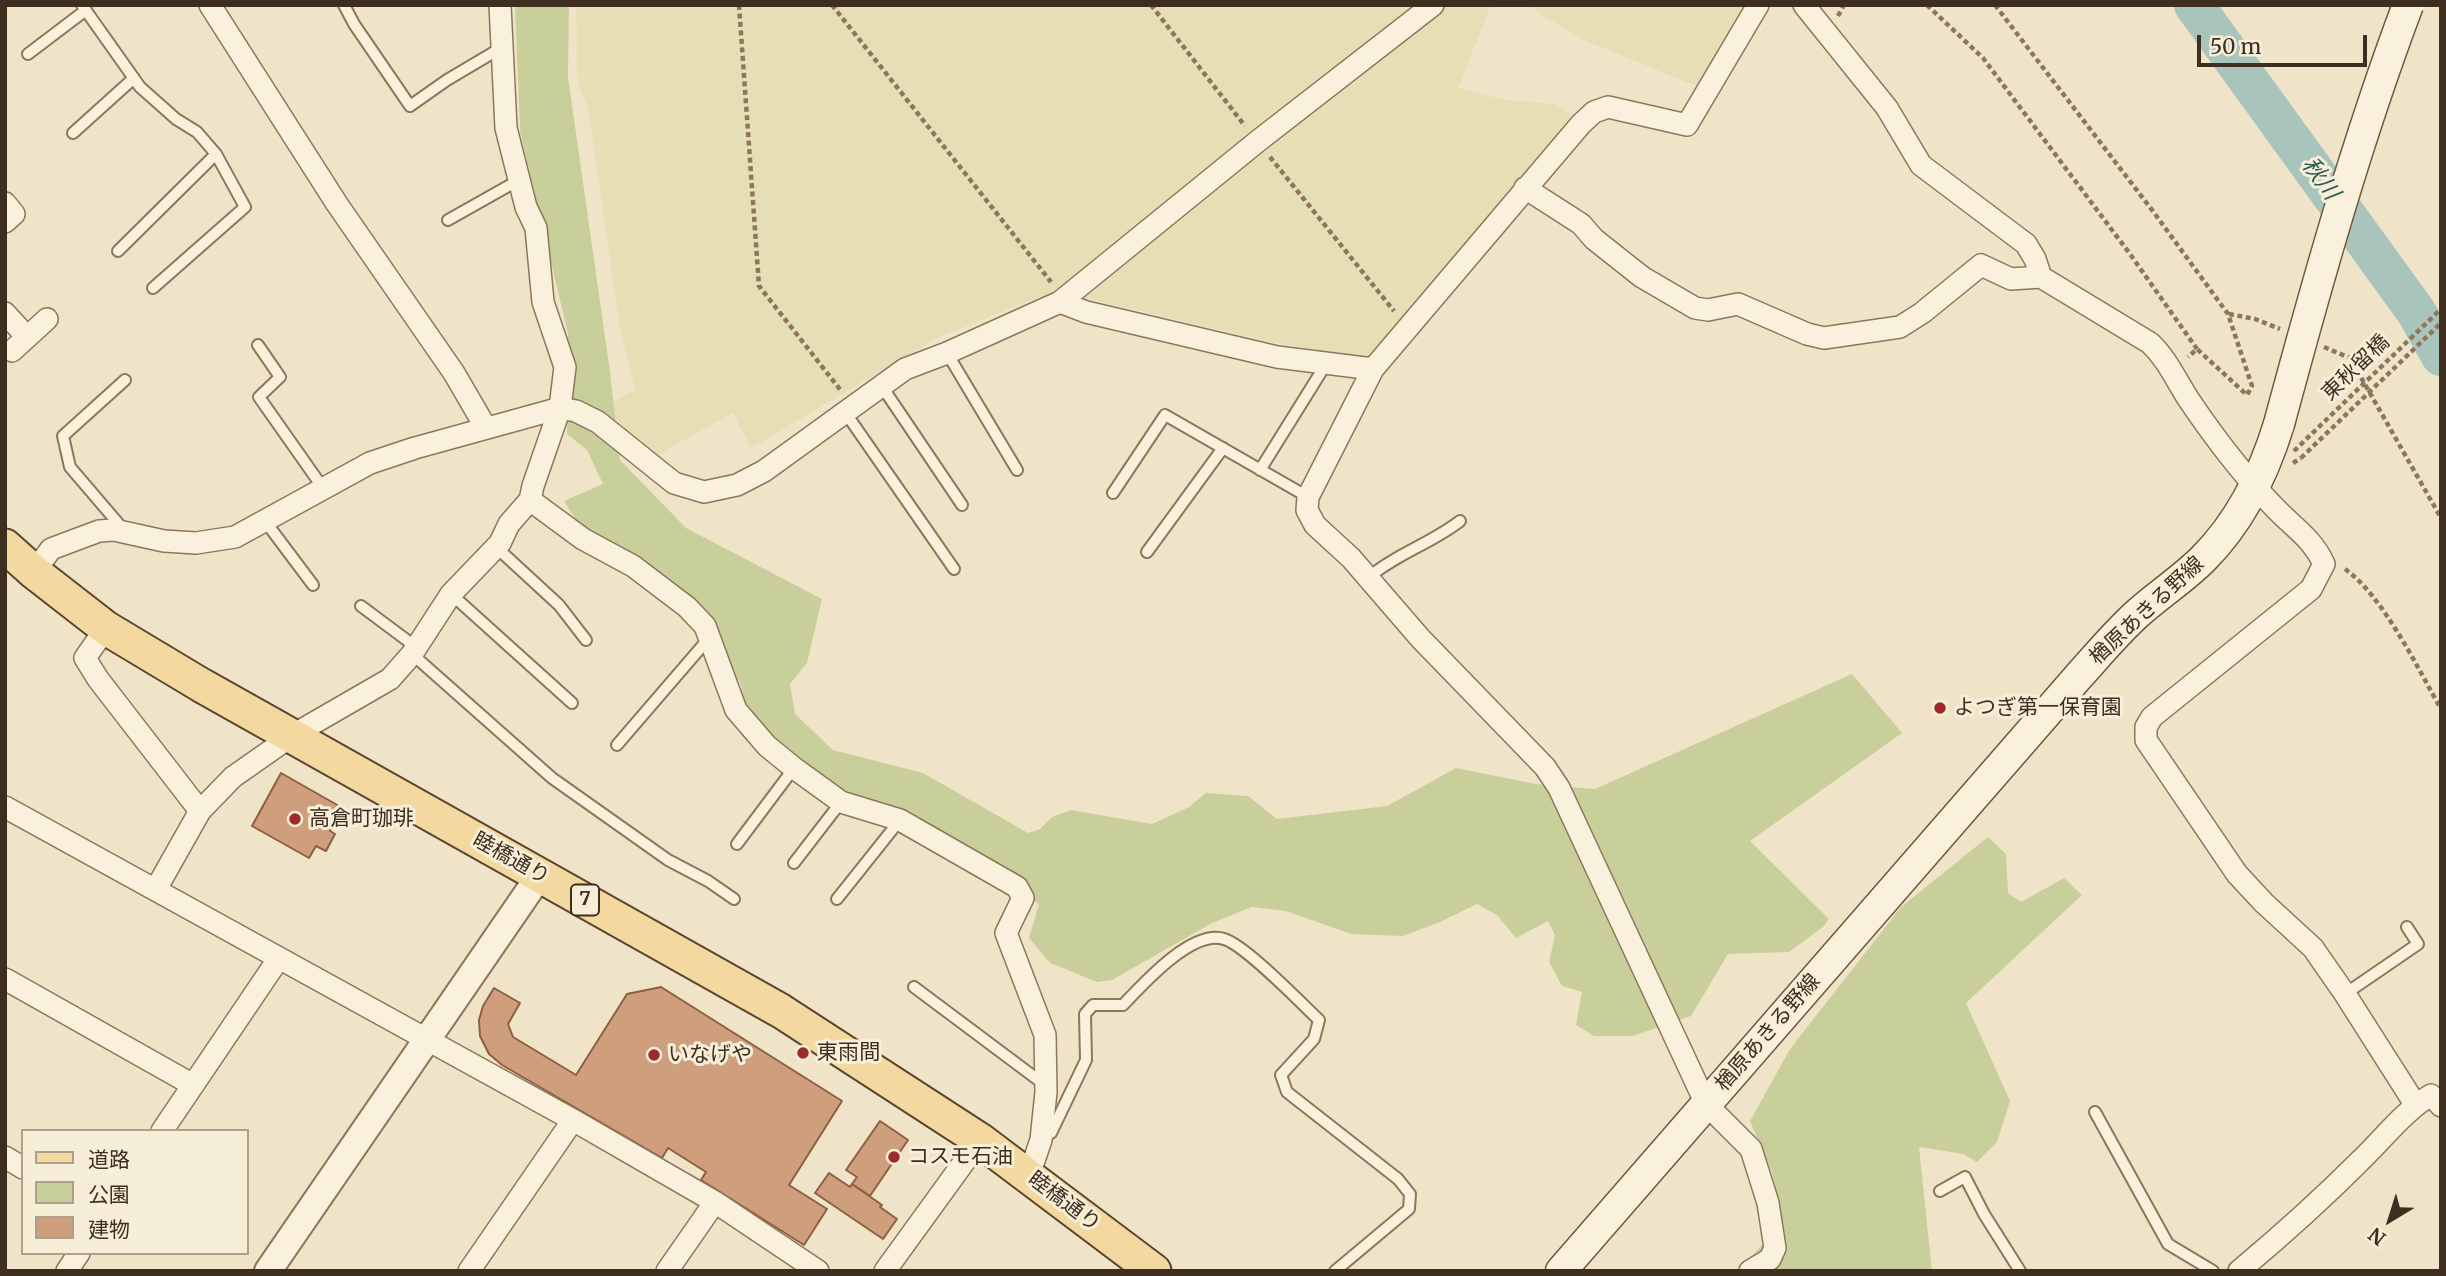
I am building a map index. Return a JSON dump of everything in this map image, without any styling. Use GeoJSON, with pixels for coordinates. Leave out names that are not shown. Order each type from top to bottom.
{"type":"FeatureCollection","features":[{"type":"Feature","properties":{"kind":"main road","name":"楢原あきる野線"},"geometry":{"type":"LineString","coordinates":[[1561,1271],[2078,677],[2136,616],[2202,561],[2218,543],[2254,487],[2271,452],[2353,161],[2408,5]]}},
{"type":"Feature","properties":{"kind":"main road","name":"睦橋通り"},"geometry":{"type":"LineString","coordinates":[[5,546],[106,628],[201,685],[781,1011],[980,1140],[1154,1271]]}},
{"type":"Feature","properties":{"kind":"street"},"geometry":{"type":"LineString","coordinates":[[210,5],[329,192],[454,373],[486,428]]}},
{"type":"Feature","properties":{"kind":"street"},"geometry":{"type":"LineString","coordinates":[[156,888],[200,811],[233,777],[293,735],[390,679],[414,650],[451,594],[496,547],[509,524],[530,500],[560,408],[565,366],[544,302],[536,228],[526,207],[506,128],[500,5]]}},
{"type":"Feature","properties":{"kind":"street"},"geometry":{"type":"LineString","coordinates":[[34,572],[51,549],[99,531],[114,530],[163,541],[196,543],[235,537],[370,463],[560,408],[576,411],[598,422],[674,483],[704,492],[737,485],[764,471],[905,369],[1060,302],[1258,141],[1433,5]]}},
{"type":"Feature","properties":{"kind":"street"},"geometry":{"type":"LineString","coordinates":[[1750,1271],[1771,1265],[1775,1248],[1768,1203],[1751,1149],[1706,1104],[1559,788],[1545,767],[1420,638],[1351,558],[1315,525],[1307,510],[1308,497],[1373,369],[1581,124],[1594,112],[1608,107],[1687,125],[1758,5]]}},
{"type":"Feature","properties":{"kind":"street"},"geometry":{"type":"LineString","coordinates":[[1804,5],[1887,108],[1921,165],[2026,244],[2041,277]]}},
{"type":"Feature","properties":{"kind":"street"},"geometry":{"type":"LineString","coordinates":[[1525,188],[1581,224],[1594,239],[1642,277],[1695,308],[1708,310],[1738,304],[1807,334],[1824,338],[1900,327],[1922,313],[1981,265],[2011,279],[2041,277],[2150,343],[2162,355],[2229,455],[2254,487],[2316,547],[2324,564],[2311,589],[2152,717],[2147,727],[2146,740],[2236,874],[2313,948],[2345,994],[2432,1098],[2277,1240],[2239,1271]]}},
{"type":"Feature","properties":{"kind":"street"},"geometry":{"type":"LineString","coordinates":[[5,203],[15,214],[5,222]]}},
{"type":"Feature","properties":{"kind":"street"},"geometry":{"type":"LineString","coordinates":[[1060,302],[1086,312],[1278,357],[1373,369]]}},
{"type":"Feature","properties":{"kind":"street"},"geometry":{"type":"LineString","coordinates":[[5,313],[20,344],[47,319]]}},
{"type":"Feature","properties":{"kind":"street"},"geometry":{"type":"LineString","coordinates":[[530,500],[583,539],[633,566],[687,607],[705,626],[736,710],[767,746],[794,768],[841,802],[900,820],[1017,887],[1023,898],[1006,933],[1045,1035],[1041,1140],[1028,1175]]}},
{"type":"Feature","properties":{"kind":"street"},"geometry":{"type":"LineString","coordinates":[[106,628],[85,658],[98,679],[200,811]]}},
{"type":"Feature","properties":{"kind":"street"},"geometry":{"type":"LineString","coordinates":[[5,807],[156,888],[715,1202],[818,1271]]}},
{"type":"Feature","properties":{"kind":"street"},"geometry":{"type":"LineString","coordinates":[[268,1271],[540,875]]}},
{"type":"Feature","properties":{"kind":"street"},"geometry":{"type":"LineString","coordinates":[[163,1129],[279,958]]}},
{"type":"Feature","properties":{"kind":"street"},"geometry":{"type":"LineString","coordinates":[[5,979],[193,1085]]}},
{"type":"Feature","properties":{"kind":"street"},"geometry":{"type":"LineString","coordinates":[[469,1271],[573,1121]]}},
{"type":"Feature","properties":{"kind":"street"},"geometry":{"type":"LineString","coordinates":[[886,1271],[980,1140]]}},
{"type":"Feature","properties":{"kind":"street"},"geometry":{"type":"LineString","coordinates":[[5,1157],[21,1167]]}},
{"type":"Feature","properties":{"kind":"street"},"geometry":{"type":"LineString","coordinates":[[667,1271],[715,1202]]}},
{"type":"Feature","properties":{"kind":"street"},"geometry":{"type":"LineString","coordinates":[[67,1271],[78,1255]]}},
{"type":"Feature","properties":{"kind":"lane"},"geometry":{"type":"LineString","coordinates":[[345,5],[354,24],[410,106],[501,48]]}},
{"type":"Feature","properties":{"kind":"lane"},"geometry":{"type":"LineString","coordinates":[[28,54],[84,8],[141,87],[176,119],[197,132],[216,154],[245,207],[153,288]]}},
{"type":"Feature","properties":{"kind":"lane"},"geometry":{"type":"LineString","coordinates":[[73,133],[134,78]]}},
{"type":"Feature","properties":{"kind":"lane"},"geometry":{"type":"LineString","coordinates":[[118,251],[216,154]]}},
{"type":"Feature","properties":{"kind":"lane"},"geometry":{"type":"LineString","coordinates":[[448,220],[519,180]]}},
{"type":"Feature","properties":{"kind":"lane"},"geometry":{"type":"LineString","coordinates":[[258,345],[280,377],[259,397],[323,488]]}},
{"type":"Feature","properties":{"kind":"lane"},"geometry":{"type":"LineString","coordinates":[[947,353],[1017,470]]}},
{"type":"Feature","properties":{"kind":"lane"},"geometry":{"type":"LineString","coordinates":[[1260,470],[1326,364]]}},
{"type":"Feature","properties":{"kind":"lane"},"geometry":{"type":"LineString","coordinates":[[125,380],[63,436],[70,467],[127,533]]}},
{"type":"Feature","properties":{"kind":"lane"},"geometry":{"type":"LineString","coordinates":[[881,385],[962,505]]}},
{"type":"Feature","properties":{"kind":"lane"},"geometry":{"type":"LineString","coordinates":[[849,409],[954,569]]}},
{"type":"Feature","properties":{"kind":"lane"},"geometry":{"type":"LineString","coordinates":[[1113,493],[1165,415],[1308,497]]}},
{"type":"Feature","properties":{"kind":"lane"},"geometry":{"type":"LineString","coordinates":[[1146,552],[1223,448]]}},
{"type":"Feature","properties":{"kind":"lane"},"geometry":{"type":"LineString","coordinates":[[265,521],[313,585]]}},
{"type":"Feature","properties":{"kind":"lane"},"geometry":{"type":"LineString","coordinates":[[1368,578],[1383,565],[1460,521]]}},
{"type":"Feature","properties":{"kind":"lane"},"geometry":{"type":"LineString","coordinates":[[496,547],[559,605],[586,639]]}},
{"type":"Feature","properties":{"kind":"lane"},"geometry":{"type":"LineString","coordinates":[[451,594],[572,703]]}},
{"type":"Feature","properties":{"kind":"lane"},"geometry":{"type":"LineString","coordinates":[[361,606],[414,650],[552,778],[668,860],[708,881],[734,899]]}},
{"type":"Feature","properties":{"kind":"lane"},"geometry":{"type":"LineString","coordinates":[[617,745],[710,637]]}},
{"type":"Feature","properties":{"kind":"lane"},"geometry":{"type":"LineString","coordinates":[[737,844],[794,768]]}},
{"type":"Feature","properties":{"kind":"lane"},"geometry":{"type":"LineString","coordinates":[[794,863],[841,802]]}},
{"type":"Feature","properties":{"kind":"lane"},"geometry":{"type":"LineString","coordinates":[[837,899],[900,820]]}},
{"type":"Feature","properties":{"kind":"lane"},"geometry":{"type":"LineString","coordinates":[[2345,994],[2418,944],[2407,927]]}},
{"type":"Feature","properties":{"kind":"lane"},"geometry":{"type":"LineString","coordinates":[[1041,1140],[1051,1133],[1086,1060],[1085,1014],[1093,1005],[1123,1005],[1145,982],[1192,945],[1210,938],[1224,939],[1246,953],[1319,1020],[1314,1039],[1281,1075],[1287,1092],[1398,1179],[1410,1194],[1409,1209],[1335,1271]]}},
{"type":"Feature","properties":{"kind":"lane"},"geometry":{"type":"LineString","coordinates":[[914,987],[1045,1085]]}},
{"type":"Feature","properties":{"kind":"lane"},"geometry":{"type":"LineString","coordinates":[[2095,1112],[2168,1244],[2213,1271]]}},
{"type":"Feature","properties":{"kind":"lane"},"geometry":{"type":"LineString","coordinates":[[1940,1191],[1965,1177],[1983,1214],[2020,1271]]}},
{"type":"Feature","properties":{"kind":"path"},"geometry":{"type":"LineString","coordinates":[[739,5],[759,286],[849,409]]}},
{"type":"Feature","properties":{"kind":"path"},"geometry":{"type":"LineString","coordinates":[[832,5],[1050,279],[1060,302]]}},
{"type":"Feature","properties":{"kind":"path"},"geometry":{"type":"LineString","coordinates":[[1152,5],[1408,329]]}},
{"type":"Feature","properties":{"kind":"path"},"geometry":{"type":"LineString","coordinates":[[1927,5],[1983,58],[2130,254],[2197,349],[2246,395],[2252,386],[2228,314],[1995,5]]}},
{"type":"Feature","properties":{"kind":"path","name":"東秋留橋"},"geometry":{"type":"LineString","coordinates":[[2294,451],[2441,309]]}},
{"type":"Feature","properties":{"kind":"path"},"geometry":{"type":"LineString","coordinates":[[2228,314],[2255,319],[2291,334]]}},
{"type":"Feature","properties":{"kind":"path","name":"東秋留橋"},"geometry":{"type":"LineString","coordinates":[[2301,458],[2441,323]]}},
{"type":"Feature","properties":{"kind":"path"},"geometry":{"type":"LineString","coordinates":[[2315,344],[2350,358],[2441,518]]}},
{"type":"Feature","properties":{"kind":"path"},"geometry":{"type":"LineString","coordinates":[[2172,372],[2197,349]]}},
{"type":"Feature","properties":{"kind":"path"},"geometry":{"type":"LineString","coordinates":[[2324,564],[2339,565],[2359,579],[2378,602],[2441,709]]}},
{"type":"Feature","properties":{"kind":"shaded area"},"geometry":{"type":"Polygon","coordinates":[[[576,5],[1491,5],[1458,88],[1505,100],[1554,104],[1572,115],[1373,353],[1366,357],[1280,344],[1089,299],[1039,297],[937,338],[751,448],[733,413],[653,457],[594,411],[635,390],[620,328],[588,108],[578,84],[576,5]]]}},
{"type":"Feature","properties":{"kind":"shaded area"},"geometry":{"type":"Polygon","coordinates":[[[1532,5],[1750,5],[1701,88],[1586,41],[1540,14],[1532,5]]]}},
{"type":"Feature","properties":{"kind":"green space"},"geometry":{"type":"Polygon","coordinates":[[[515,5],[569,5],[568,77],[620,460],[686,528],[822,599],[807,663],[790,684],[795,714],[833,750],[923,773],[1028,833],[1040,829],[1052,817],[1071,810],[1152,824],[1189,807],[1206,793],[1248,796],[1277,819],[1387,806],[1456,768],[1536,784],[1595,789],[1852,674],[1902,733],[1750,841],[1829,919],[1823,927],[1789,952],[1728,954],[1691,1016],[1633,1036],[1594,1036],[1576,1025],[1582,992],[1562,986],[1549,962],[1555,935],[1548,921],[1516,938],[1497,915],[1477,904],[1403,936],[1351,934],[1286,911],[1252,907],[1212,923],[1112,980],[1097,982],[1050,963],[1029,938],[1039,904],[940,831],[851,795],[751,727],[741,685],[698,606],[582,530],[564,501],[603,484],[587,450],[567,434],[568,334],[520,131],[515,5]]]}},
{"type":"Feature","properties":{"kind":"green space"},"geometry":{"type":"Polygon","coordinates":[[[1988,837],[2006,854],[2008,893],[2021,902],[2064,878],[2082,895],[1966,1003],[2010,1101],[1997,1142],[1977,1162],[1963,1154],[1919,1147],[1932,1271],[1748,1271],[1752,1256],[1782,1223],[1772,1173],[1750,1121],[1790,1049],[1901,907],[1988,837]]]}},
{"type":"Feature","properties":{"kind":"building"},"geometry":{"type":"Polygon","coordinates":[[[281,773],[339,806],[333,815],[337,817],[330,831],[335,834],[326,851],[316,846],[309,858],[252,826],[281,773]]]}},
{"type":"Feature","properties":{"kind":"building"},"geometry":{"type":"Polygon","coordinates":[[[661,987],[842,1101],[789,1185],[827,1209],[804,1245],[701,1180],[706,1172],[668,1148],[662,1158],[502,1065],[489,1054],[480,1036],[479,1020],[483,1006],[494,988],[520,1003],[508,1024],[513,1037],[576,1075],[627,994],[661,987]]]}},
{"type":"Feature","properties":{"kind":"building"},"geometry":{"type":"Polygon","coordinates":[[[880,1121],[908,1140],[870,1196],[852,1184],[857,1177],[846,1170],[880,1121]]]}},
{"type":"Feature","properties":{"kind":"building"},"geometry":{"type":"Polygon","coordinates":[[[829,1173],[850,1187],[852,1184],[897,1219],[883,1239],[815,1193],[829,1173]]]}},
{"type":"Feature","properties":{"kind":"waterway","name":"秋川"},"geometry":{"type":"LineString","coordinates":[[2194,5],[2417,313],[2441,356]]}},
{"type":"Feature","properties":{"kind":"place","name":"よつぎ第一保育園"},"geometry":{"type":"Point","coordinates":[1940,708]}},
{"type":"Feature","properties":{"kind":"place","name":"高倉町珈琲"},"geometry":{"type":"Point","coordinates":[295,819]}},
{"type":"Feature","properties":{"kind":"place","name":"東雨間"},"geometry":{"type":"Point","coordinates":[803,1053]}},
{"type":"Feature","properties":{"kind":"place","name":"いなげや"},"geometry":{"type":"Point","coordinates":[654,1055]}},
{"type":"Feature","properties":{"kind":"place","name":"コスモ石油"},"geometry":{"type":"Point","coordinates":[894,1157]}}]}
